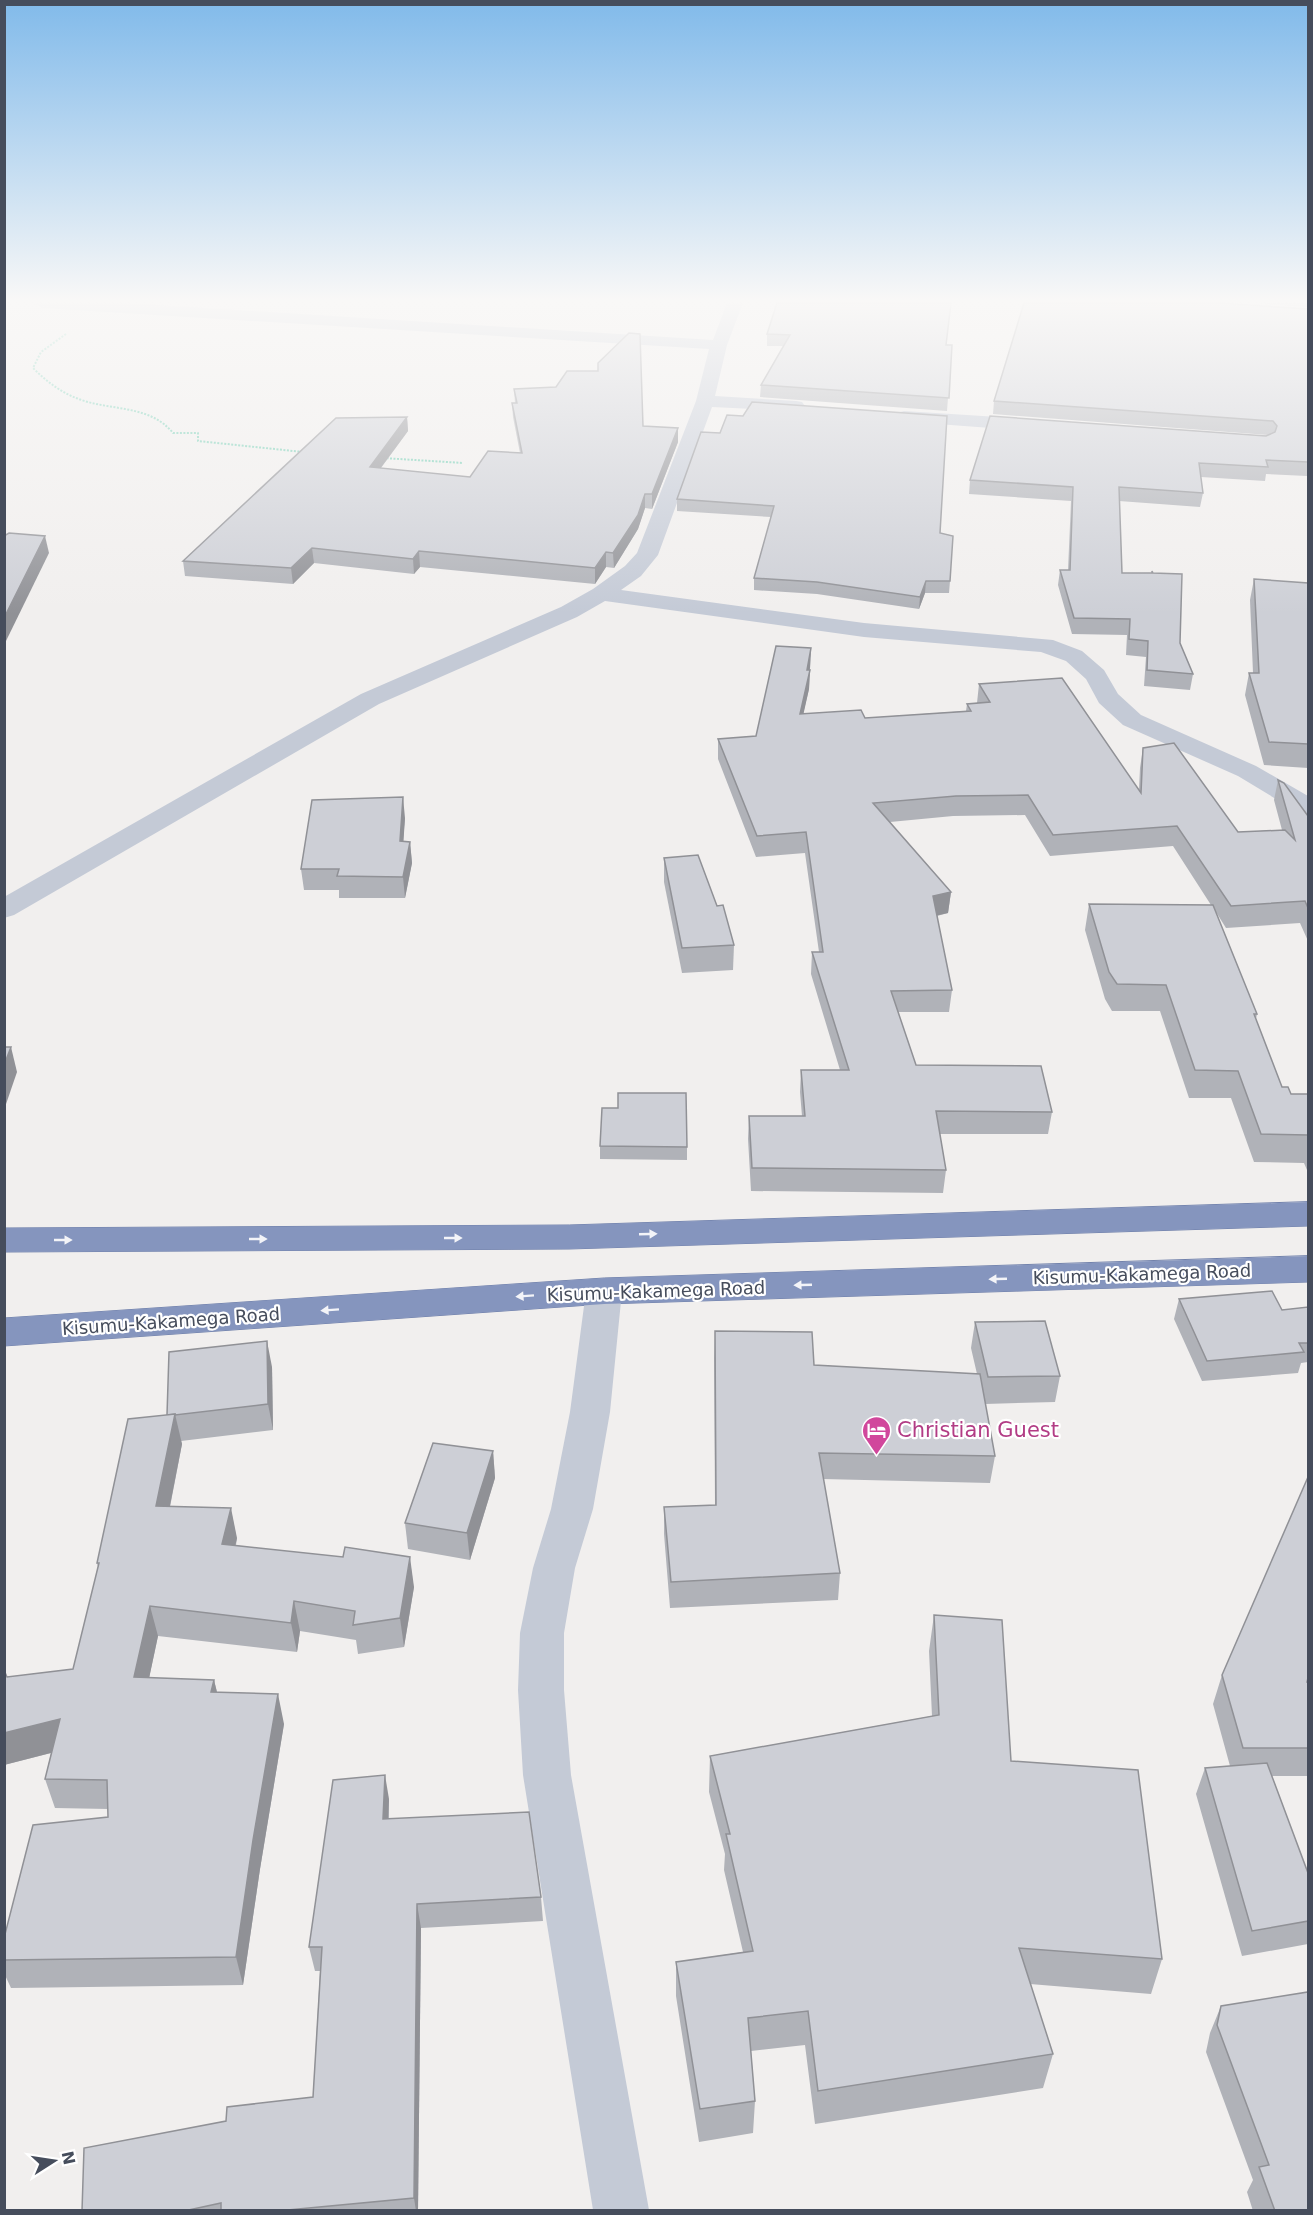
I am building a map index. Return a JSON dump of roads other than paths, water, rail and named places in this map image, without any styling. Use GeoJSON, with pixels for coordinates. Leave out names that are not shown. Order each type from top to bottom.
{"type":"FeatureCollection","features":[{"type":"Feature","properties":{"kind":"highway"},"geometry":{"type":"LineString","coordinates":[[4,1240],[569,1237],[1308,1214]]}},
{"type":"Feature","properties":{"kind":"highway","name":"Kisumu-Kakamega Road"},"geometry":{"type":"LineString","coordinates":[[4,1332],[604,1291],[1308,1269]]}},
{"type":"Feature","properties":{"kind":"street"},"geometry":{"type":"LineString","coordinates":[[4,909],[370,699],[569,612],[601,594],[633,571],[646,555],[703,406]]}},
{"type":"Feature","properties":{"kind":"street"},"geometry":{"type":"LineString","coordinates":[[789,406],[815,408]]}},
{"type":"Feature","properties":{"kind":"street"},"geometry":{"type":"LineString","coordinates":[[881,415],[1052,427]]}},
{"type":"Feature","properties":{"kind":"street"},"geometry":{"type":"LineString","coordinates":[[601,594],[864,630],[1045,645],[1074,656],[1080,661],[1096,675],[1108,698],[1132,720],[1247,771],[1308,807]]}},
{"type":"Feature","properties":{"kind":"street"},"geometry":{"type":"LineString","coordinates":[[604,1291],[590,1412],[572,1509],[554,1568],[542,1633],[541,1690],[547,1775],[621,2211]]}},
{"type":"Feature","properties":{"kind":"place","name":"Christian Guest"},"geometry":{"type":"Point","coordinates":[876,1456]}}]}
